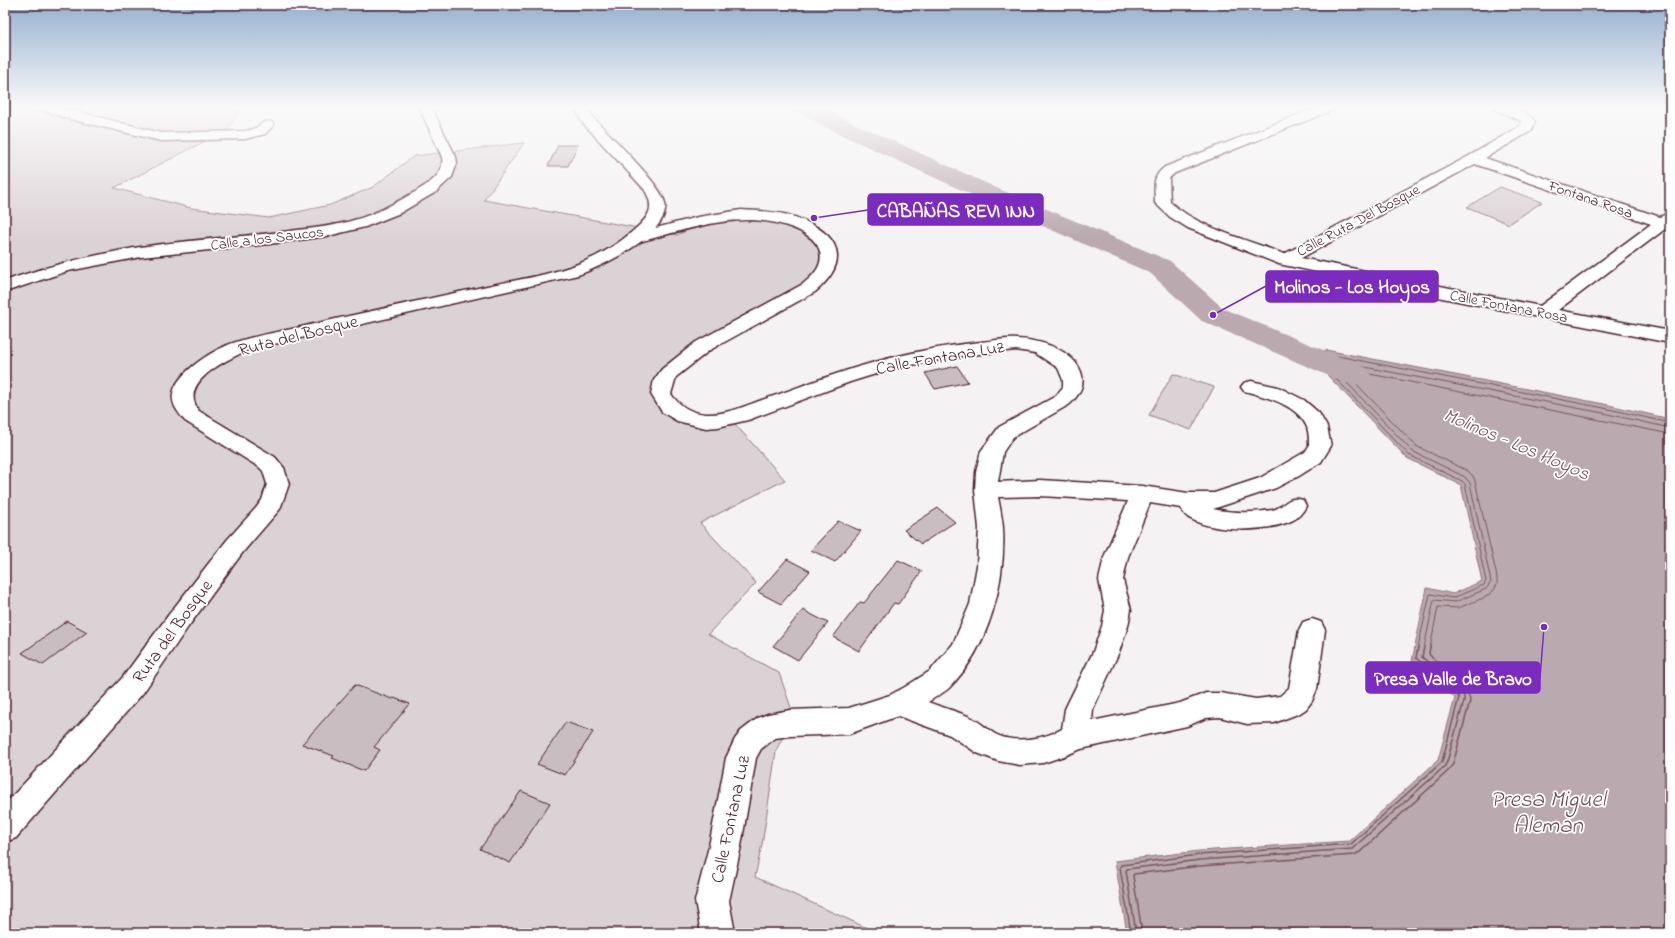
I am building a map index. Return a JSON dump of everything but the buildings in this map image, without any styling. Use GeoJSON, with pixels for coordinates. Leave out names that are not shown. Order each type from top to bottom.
{"type":"FeatureCollection","features":[{"type":"Feature","properties":{"kind":"street","name":"Calle a los Saucos"},"geometry":{"type":"LineString","coordinates":[[5,288],[64,267],[141,252],[328,231],[359,224],[382,216],[439,183],[448,170],[450,163],[446,151]]}},
{"type":"Feature","properties":{"kind":"street","name":"Ruta del Bosque"},"geometry":{"type":"LineString","coordinates":[[5,827],[133,685],[179,620],[235,546],[272,503],[278,484],[273,468],[267,462],[192,416],[186,410],[182,397],[184,389],[196,373],[216,358],[242,346],[340,323],[545,279],[578,270],[607,258],[619,251],[646,229],[655,218],[658,206],[657,200],[650,187],[616,151]]}},
{"type":"Feature","properties":{"kind":"street","name":"Calle Fontana Rosa"},"geometry":{"type":"LineString","coordinates":[[1219,151],[1170,170],[1163,175],[1163,203],[1175,214],[1194,225],[1285,260],[1416,288],[1670,337]]}},
{"type":"Feature","properties":{"kind":"street","name":"Calle Ruta Del Bosque"},"geometry":{"type":"LineString","coordinates":[[1285,260],[1488,151]]}},
{"type":"Feature","properties":{"kind":"street","name":"Fontana Rosa"},"geometry":{"type":"LineString","coordinates":[[1474,159],[1666,220]]}},
{"type":"Feature","properties":{"kind":"street","name":"Calle Fontana Luz"},"geometry":{"type":"LineString","coordinates":[[635,238],[711,218],[737,215],[764,216],[789,221],[809,229],[823,241],[829,254],[827,268],[824,274],[809,288],[703,346],[669,373],[664,380],[661,394],[669,407],[684,416],[706,420],[730,418],[843,378],[892,363],[961,350],[1016,344],[1040,348],[1059,358],[1069,368],[1074,380],[1070,394],[1063,400],[1006,432],[992,451],[987,472],[986,490],[992,528],[989,566],[983,604],[964,651],[940,679],[915,696],[898,704],[849,721],[779,724],[768,727],[751,740],[745,748],[741,758],[725,846],[712,901],[718,933]]}},
{"type":"Feature","properties":{"kind":"street"},"geometry":{"type":"LineString","coordinates":[[1543,313],[1666,220]]}},
{"type":"Feature","properties":{"kind":"street"},"geometry":{"type":"LineString","coordinates":[[986,490],[1040,488],[1142,494],[1188,501],[1215,501],[1268,483],[1291,471],[1312,457],[1320,446],[1317,428],[1308,413],[1292,400],[1274,392],[1251,387]]}},
{"type":"Feature","properties":{"kind":"street"},"geometry":{"type":"LineString","coordinates":[[1074,737],[1079,709],[1106,652],[1115,626],[1118,610],[1111,580],[1116,557],[1142,494]]}},
{"type":"Feature","properties":{"kind":"street"},"geometry":{"type":"LineString","coordinates":[[1188,501],[1193,509],[1200,514],[1218,518],[1240,520],[1269,519],[1284,515],[1295,506]]}},
{"type":"Feature","properties":{"kind":"street"},"geometry":{"type":"LineString","coordinates":[[898,704],[961,727],[983,741],[1003,749],[1020,752],[1050,749],[1063,744],[1074,737],[1187,714],[1194,709],[1203,706],[1223,705],[1239,710],[1255,712],[1270,711],[1283,708],[1294,702],[1302,693],[1312,630]]}},
{"type":"Feature","properties":{"kind":"shaded area"},"geometry":{"type":"Polygon","coordinates":[[[5,151],[187,151],[114,188],[191,208],[269,218],[330,205],[373,187],[414,156],[458,151],[519,151],[484,200],[677,235],[697,226],[727,219],[776,220],[813,236],[824,254],[813,279],[699,343],[658,403],[734,423],[785,480],[700,523],[756,583],[708,634],[779,673],[796,722],[784,735],[776,751],[763,839],[755,877],[878,933],[5,933],[5,151]]]}},
{"type":"Feature","properties":{"kind":"shaded area"},"geometry":{"type":"Polygon","coordinates":[[[1500,187],[1542,202],[1509,224],[1467,207],[1500,187]]]}},
{"type":"Feature","properties":{"kind":"shaded area"},"geometry":{"type":"Polygon","coordinates":[[[1173,374],[1214,387],[1191,430],[1149,415],[1173,374]]]}},
{"type":"Feature","properties":{"kind":"water","name":"Presa Miguel Aleman"},"geometry":{"type":"Polygon","coordinates":[[[1326,350],[1604,404],[1670,419],[1670,933],[1124,933],[1126,927],[1115,861],[1199,851],[1349,841],[1438,760],[1455,698],[1412,661],[1427,588],[1453,594],[1482,581],[1461,485],[1407,458],[1308,355],[1326,350]]]}},
{"type":"Feature","properties":{"kind":"waterway","name":"Molinos - Los Hoyos"},"geometry":{"type":"LineString","coordinates":[[896,151],[990,194],[1160,267],[1213,315],[1355,375]]}},
{"type":"Feature","properties":{"kind":"place","name":"CABAÑAS REVI INN"},"geometry":{"type":"Point","coordinates":[814,218]}},
{"type":"Feature","properties":{"kind":"place","name":"Molinos - Los Hoyos"},"geometry":{"type":"Point","coordinates":[1213,315]}},
{"type":"Feature","properties":{"kind":"place","name":"Presa Valle de Bravo"},"geometry":{"type":"Point","coordinates":[1544,627]}}]}
